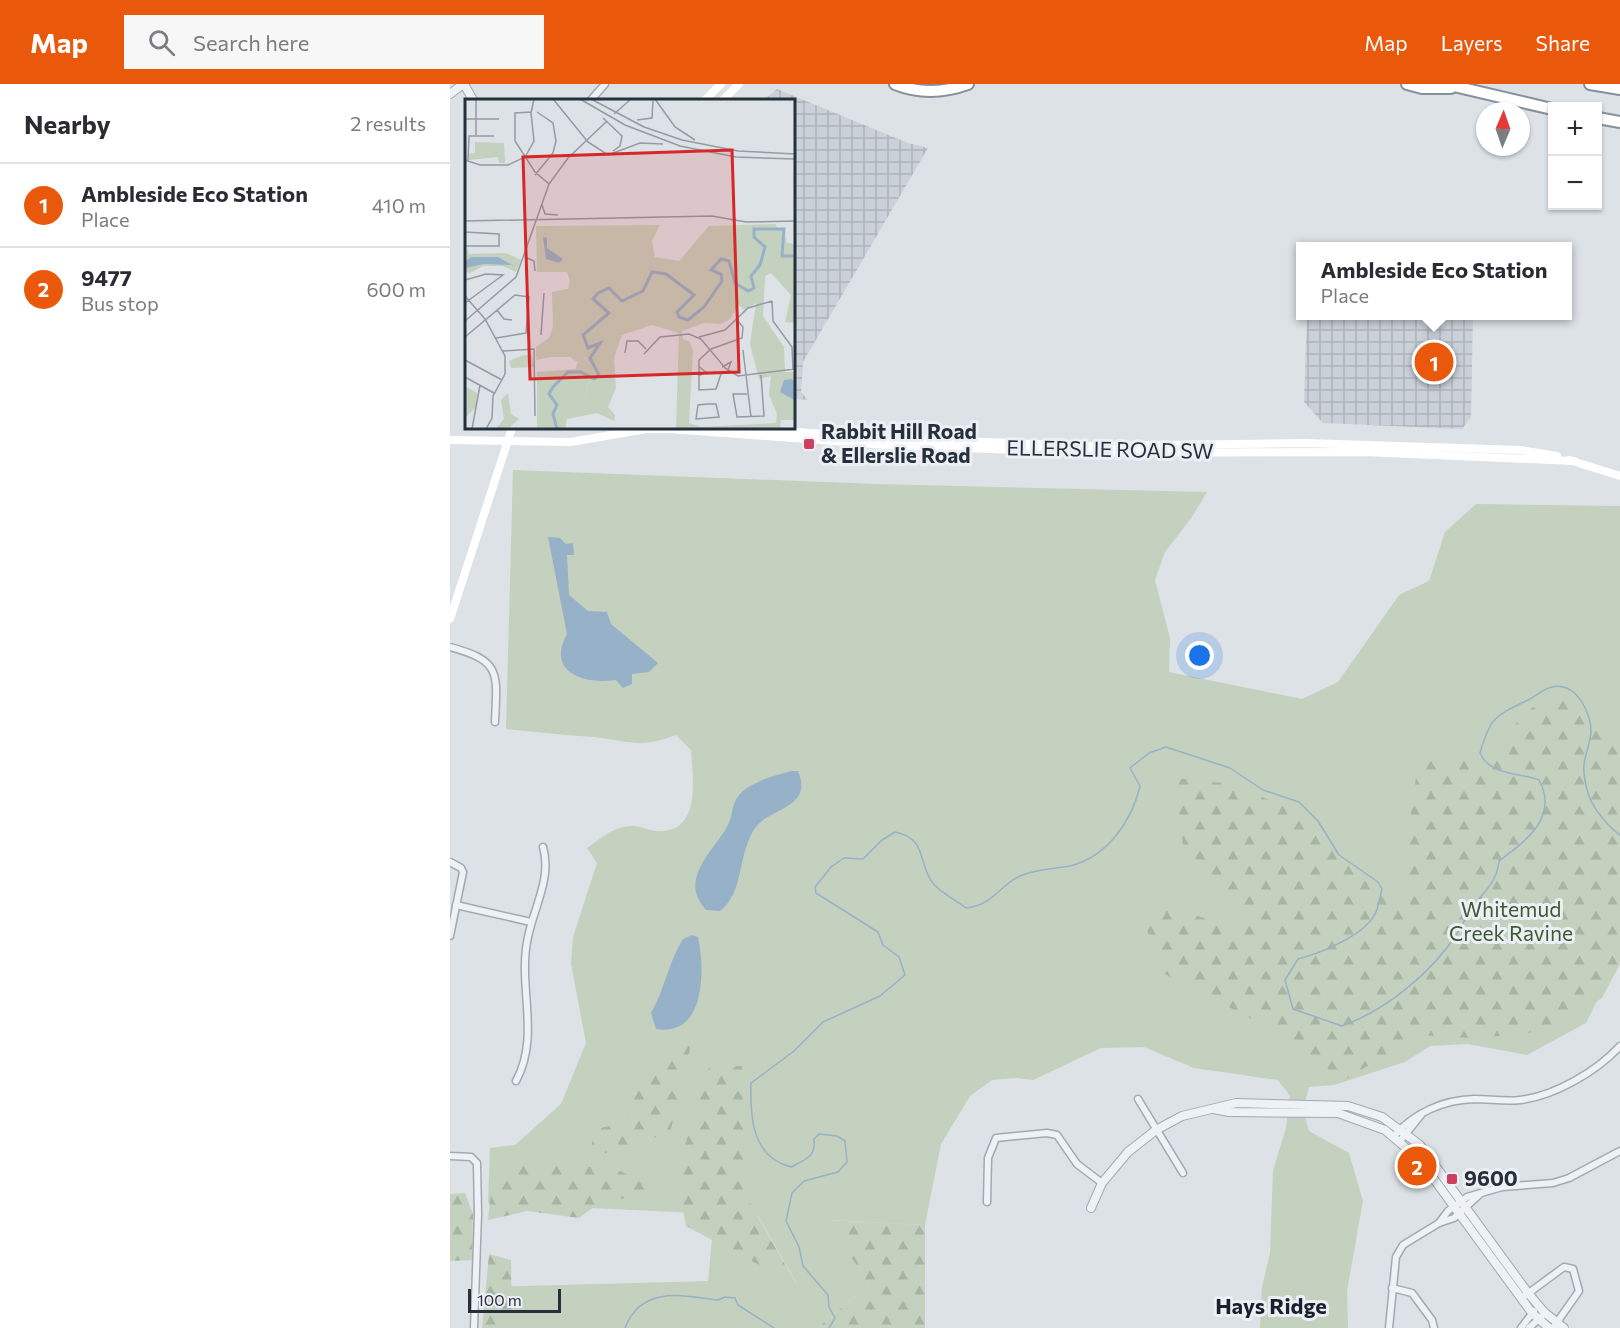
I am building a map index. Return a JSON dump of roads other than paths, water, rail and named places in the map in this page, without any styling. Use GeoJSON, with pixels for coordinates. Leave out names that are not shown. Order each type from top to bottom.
{"type":"FeatureCollection","features":[{"type":"Feature","properties":{"kind":"highway"},"geometry":{"type":"LineString","coordinates":[[895,84],[927,92],[948,91],[968,84]]}},
{"type":"Feature","properties":{"kind":"highway"},"geometry":{"type":"LineString","coordinates":[[1407,84],[1422,88],[1462,88]]}},
{"type":"Feature","properties":{"kind":"highway"},"geometry":{"type":"LineString","coordinates":[[1445,84],[1548,109]]}},
{"type":"Feature","properties":{"kind":"highway"},"geometry":{"type":"LineString","coordinates":[[1590,84],[1620,89]]}},
{"type":"Feature","properties":{"kind":"highway"},"geometry":{"type":"LineString","coordinates":[[1602,119],[1620,122]]}},
{"type":"Feature","properties":{"kind":"main road"},"geometry":{"type":"LineString","coordinates":[[706,99],[721,84]]}},
{"type":"Feature","properties":{"kind":"main road"},"geometry":{"type":"LineString","coordinates":[[724,99],[740,84]]}},
{"type":"Feature","properties":{"kind":"main road"},"geometry":{"type":"LineString","coordinates":[[450,619],[512,429]]}},
{"type":"Feature","properties":{"kind":"main road","name":"ELLERSLIE ROAD SW"},"geometry":{"type":"LineString","coordinates":[[450,440],[571,442],[642,429]]}},
{"type":"Feature","properties":{"kind":"main road","name":"ELLERSLIE ROAD SW"},"geometry":{"type":"LineString","coordinates":[[660,429],[822,442],[1066,452],[1294,451],[1574,461]]}},
{"type":"Feature","properties":{"kind":"main road","name":"ELLERSLIE ROAD SW"},"geometry":{"type":"LineString","coordinates":[[754,429],[864,437],[1077,445],[1306,443],[1510,450],[1541,452],[1620,476]]}},
{"type":"Feature","properties":{"kind":"street"},"geometry":{"type":"LineString","coordinates":[[450,94],[463,84]]}},
{"type":"Feature","properties":{"kind":"street"},"geometry":{"type":"LineString","coordinates":[[592,99],[605,84]]}},
{"type":"Feature","properties":{"kind":"street"},"geometry":{"type":"LineString","coordinates":[[450,647],[479,655],[492,668],[496,691],[495,722]]}},
{"type":"Feature","properties":{"kind":"street"},"geometry":{"type":"LineString","coordinates":[[516,1082],[528,1044],[529,1016],[523,972],[531,922],[546,874],[547,861],[543,847]]}},
{"type":"Feature","properties":{"kind":"street"},"geometry":{"type":"LineString","coordinates":[[450,862],[461,868],[462,877],[450,936]]}},
{"type":"Feature","properties":{"kind":"street"},"geometry":{"type":"LineString","coordinates":[[456,905],[531,922]]}},
{"type":"Feature","properties":{"kind":"street"},"geometry":{"type":"LineString","coordinates":[[1397,1139],[1422,1115],[1457,1101],[1517,1101],[1541,1095],[1595,1066],[1620,1046]]}},
{"type":"Feature","properties":{"kind":"street"},"geometry":{"type":"LineString","coordinates":[[1138,1099],[1183,1173]]}},
{"type":"Feature","properties":{"kind":"street"},"geometry":{"type":"LineString","coordinates":[[1091,1209],[1102,1184],[1128,1152],[1156,1130],[1182,1116],[1225,1104],[1245,1102],[1341,1105],[1376,1114],[1404,1131],[1427,1154],[1462,1200],[1525,1295],[1532,1313],[1538,1320],[1556,1327]]}},
{"type":"Feature","properties":{"kind":"street"},"geometry":{"type":"LineString","coordinates":[[1211,1108],[1229,1112],[1338,1113],[1365,1121],[1397,1139],[1420,1160],[1525,1295],[1542,1309],[1556,1327]]}},
{"type":"Feature","properties":{"kind":"street"},"geometry":{"type":"LineString","coordinates":[[987,1202],[988,1158],[993,1142],[1000,1136],[1047,1133],[1057,1135],[1077,1164],[1102,1184]]}},
{"type":"Feature","properties":{"kind":"street"},"geometry":{"type":"LineString","coordinates":[[1389,1328],[1392,1288],[1399,1248],[1439,1223],[1462,1200],[1502,1187],[1545,1185],[1562,1180],[1620,1151]]}},
{"type":"Feature","properties":{"kind":"street"},"geometry":{"type":"LineString","coordinates":[[450,1156],[471,1157],[476,1160],[478,1214],[474,1328]]}},
{"type":"Feature","properties":{"kind":"street"},"geometry":{"type":"LineString","coordinates":[[1439,1223],[1446,1222],[1460,1214],[1480,1194]]}},
{"type":"Feature","properties":{"kind":"street"},"geometry":{"type":"LineString","coordinates":[[1525,1295],[1564,1267],[1573,1269],[1579,1291],[1556,1327]]}},
{"type":"Feature","properties":{"kind":"street"},"geometry":{"type":"LineString","coordinates":[[1392,1288],[1412,1293],[1432,1320],[1434,1328]]}},
{"type":"Feature","properties":{"kind":"street"},"geometry":{"type":"LineString","coordinates":[[1521,1328],[1532,1313],[1542,1309]]}},
{"type":"Feature","properties":{"kind":"street"},"geometry":{"type":"LineString","coordinates":[[1530,1328],[1538,1320],[1542,1309]]}},
{"type":"Feature","properties":{"kind":"water"},"geometry":{"type":"Polygon","coordinates":[[[548,537],[560,538],[566,544],[573,543],[574,555],[567,555],[569,595],[588,611],[607,612],[611,624],[658,663],[649,672],[632,674],[632,684],[623,688],[616,680],[581,678],[565,667],[561,658],[567,634],[548,537]]]}},
{"type":"Feature","properties":{"kind":"water"},"geometry":{"type":"Polygon","coordinates":[[[798,771],[801,783],[800,793],[788,806],[756,827],[746,848],[734,893],[728,903],[720,911],[706,910],[698,898],[695,887],[697,876],[701,865],[728,825],[736,799],[744,790],[756,783],[798,771]]]}},
{"type":"Feature","properties":{"kind":"water"},"geometry":{"type":"Polygon","coordinates":[[[692,935],[698,937],[701,966],[701,982],[693,1012],[685,1023],[672,1029],[656,1029],[651,1013],[678,948],[683,939],[692,935]]]}},
{"type":"Feature","properties":{"kind":"waterway"},"geometry":{"type":"LineString","coordinates":[[829,1328],[835,1318],[829,1307],[828,1295],[803,1266],[799,1247],[786,1221],[792,1193],[804,1181],[838,1172],[847,1162],[845,1141],[837,1136],[819,1134],[814,1139],[812,1154],[805,1159],[791,1167],[778,1162],[768,1155],[756,1134],[751,1109],[751,1083],[794,1051],[823,1022],[880,996],[905,975],[899,957],[883,945],[878,932],[816,893],[815,887],[831,867],[844,858],[863,859],[882,840],[895,832],[905,835],[917,845],[928,875],[935,886],[966,908],[975,906],[990,899],[1020,876],[1070,866],[1095,855],[1106,846],[1124,824],[1136,799],[1140,786],[1130,768],[1149,753],[1166,747],[1230,768],[1263,790],[1299,802],[1318,821],[1339,855],[1378,882],[1382,889],[1376,912],[1363,928],[1330,948],[1298,959],[1285,980],[1293,1009],[1342,1026],[1391,1000],[1435,962],[1460,930],[1469,911],[1492,882],[1499,861],[1537,827],[1545,805],[1544,793],[1539,780],[1498,770],[1490,766],[1480,753],[1487,732],[1501,714],[1548,688],[1561,686],[1575,694],[1581,701],[1591,725],[1584,768],[1588,793],[1598,812],[1620,835]]}},
{"type":"Feature","properties":{"kind":"waterway"},"geometry":{"type":"LineString","coordinates":[[625,1328],[641,1305],[664,1296],[690,1296],[718,1300],[725,1297],[735,1298],[738,1305],[774,1328]]}},
{"type":"Feature","properties":{"kind":"place","name":"Ambleside Eco Station"},"geometry":{"type":"Point","coordinates":[1434,362]}},
{"type":"Feature","properties":{"kind":"place","name":"Rabbit Hill Road & Ellerslie Road"},"geometry":{"type":"Point","coordinates":[809,444]}},
{"type":"Feature","properties":{"kind":"place","name":"9477"},"geometry":{"type":"Point","coordinates":[1417,1166]}},
{"type":"Feature","properties":{"kind":"place","name":"9600"},"geometry":{"type":"Point","coordinates":[1452,1179]}},
{"type":"Feature","properties":{"kind":"district","name":"Hays Ridge"},"geometry":{"type":"Point","coordinates":[1271,1306]}},
{"type":"Feature","properties":{"kind":"park label","name":"Whitemud Creek Ravine"},"geometry":{"type":"Point","coordinates":[1511,922]}}]}
